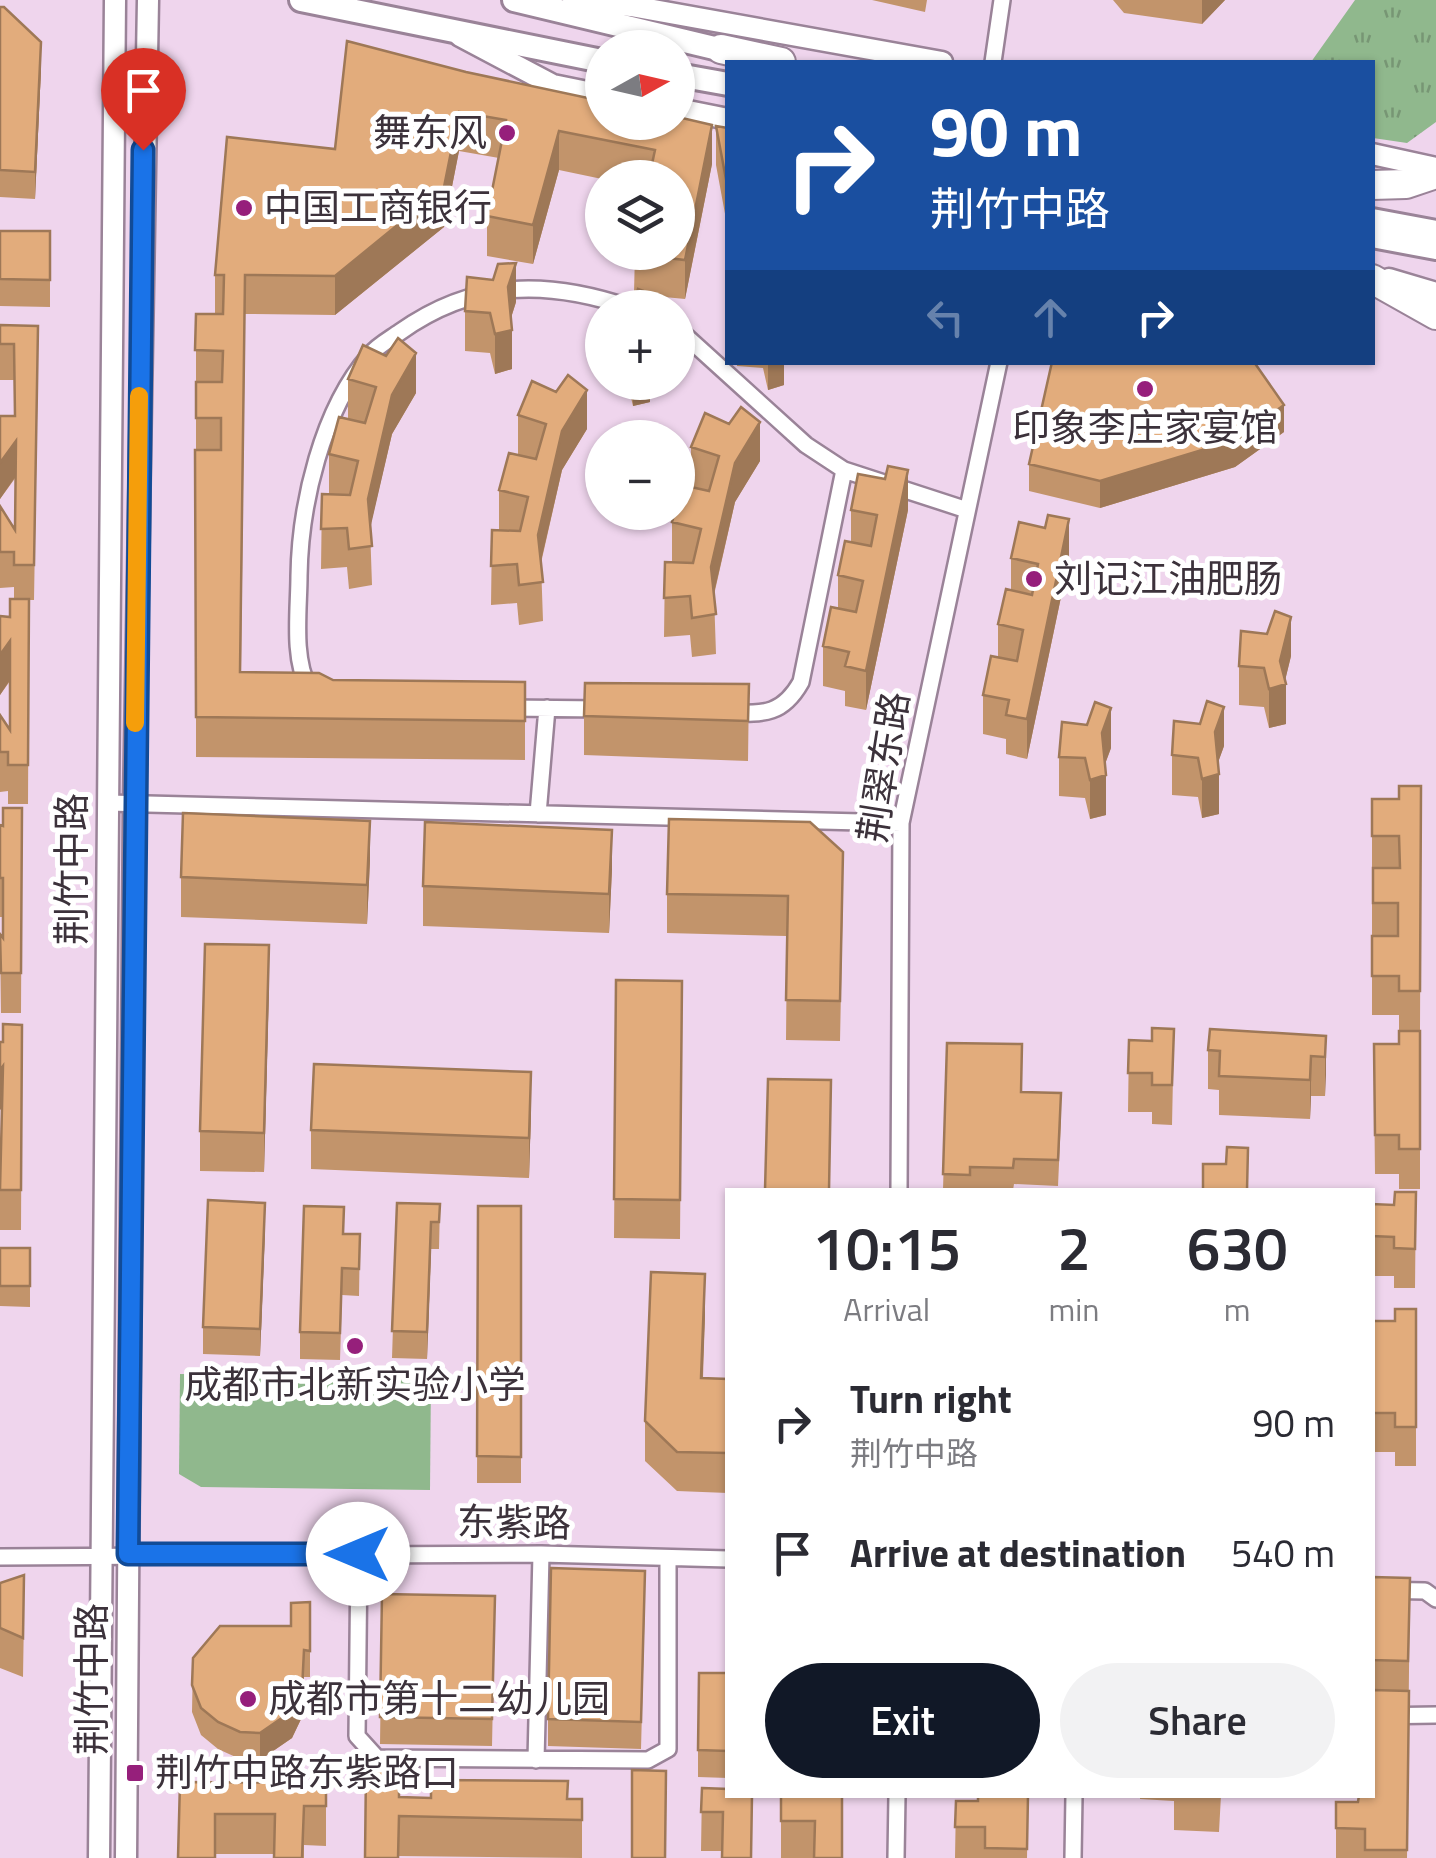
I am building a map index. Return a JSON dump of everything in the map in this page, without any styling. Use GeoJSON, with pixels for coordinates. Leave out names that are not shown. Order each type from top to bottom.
{"type":"FeatureCollection","features":[{"type":"Feature","properties":{"kind":"highway"},"geometry":{"type":"LineString","coordinates":[[721,49],[772,60]]}},
{"type":"Feature","properties":{"kind":"highway"},"geometry":{"type":"LineString","coordinates":[[1375,185],[1406,184],[1436,171]]}},
{"type":"Feature","properties":{"kind":"highway"},"geometry":{"type":"LineString","coordinates":[[1375,279],[1436,315]]}},
{"type":"Feature","properties":{"kind":"main road","name":"荆竹中路"},"geometry":{"type":"LineString","coordinates":[[98,1858],[115,0]]}},
{"type":"Feature","properties":{"kind":"main road","name":"荆竹中路"},"geometry":{"type":"LineString","coordinates":[[126,1858],[134,804],[148,0]]}},
{"type":"Feature","properties":{"kind":"main road"},"geometry":{"type":"LineString","coordinates":[[301,0],[585,58]]}},
{"type":"Feature","properties":{"kind":"main road"},"geometry":{"type":"LineString","coordinates":[[514,0],[761,60]]}},
{"type":"Feature","properties":{"kind":"main road"},"geometry":{"type":"LineString","coordinates":[[573,0],[631,6],[931,60]]}},
{"type":"Feature","properties":{"kind":"main road"},"geometry":{"type":"LineString","coordinates":[[449,31],[553,85],[585,92]]}},
{"type":"Feature","properties":{"kind":"main road"},"geometry":{"type":"LineString","coordinates":[[695,78],[725,83]]}},
{"type":"Feature","properties":{"kind":"main road"},"geometry":{"type":"LineString","coordinates":[[695,113],[725,118]]}},
{"type":"Feature","properties":{"kind":"main road"},"geometry":{"type":"LineString","coordinates":[[1375,155],[1436,171]]}},
{"type":"Feature","properties":{"kind":"main road"},"geometry":{"type":"LineString","coordinates":[[1375,221],[1436,232]]}},
{"type":"Feature","properties":{"kind":"main road"},"geometry":{"type":"LineString","coordinates":[[1375,237],[1436,248]]}},
{"type":"Feature","properties":{"kind":"main road"},"geometry":{"type":"LineString","coordinates":[[1375,278],[1436,293]]}},
{"type":"Feature","properties":{"kind":"street"},"geometry":{"type":"LineString","coordinates":[[993,60],[1002,0]]}},
{"type":"Feature","properties":{"kind":"street"},"geometry":{"type":"LineString","coordinates":[[316,698],[306,684],[298,637],[299,547],[315,473],[338,406],[370,354],[430,311],[463,296],[500,288],[585,296]]}},
{"type":"Feature","properties":{"kind":"street"},"geometry":{"type":"LineString","coordinates":[[695,344],[806,445],[844,470],[967,510]]}},
{"type":"Feature","properties":{"kind":"street","name":"荆翠东路"},"geometry":{"type":"LineString","coordinates":[[899,1188],[901,823],[998,365]]}},
{"type":"Feature","properties":{"kind":"street"},"geometry":{"type":"LineString","coordinates":[[704,712],[770,711],[788,704],[801,682],[844,470]]}},
{"type":"Feature","properties":{"kind":"street"},"geometry":{"type":"LineString","coordinates":[[489,708],[626,710]]}},
{"type":"Feature","properties":{"kind":"street"},"geometry":{"type":"LineString","coordinates":[[538,814],[548,708]]}},
{"type":"Feature","properties":{"kind":"street"},"geometry":{"type":"LineString","coordinates":[[108,803],[901,823]]}},
{"type":"Feature","properties":{"kind":"street","name":"东紫路"},"geometry":{"type":"LineString","coordinates":[[0,1558],[128,1554],[541,1554],[725,1559]]}},
{"type":"Feature","properties":{"kind":"street"},"geometry":{"type":"LineString","coordinates":[[358,1554],[357,1736],[377,1758],[648,1760],[668,1749],[668,1558]]}},
{"type":"Feature","properties":{"kind":"street"},"geometry":{"type":"LineString","coordinates":[[536,1760],[541,1554]]}},
{"type":"Feature","properties":{"kind":"street"},"geometry":{"type":"LineString","coordinates":[[1375,1590],[1425,1591],[1436,1599]]}},
{"type":"Feature","properties":{"kind":"street"},"geometry":{"type":"LineString","coordinates":[[1375,1716],[1436,1715]]}},
{"type":"Feature","properties":{"kind":"street"},"geometry":{"type":"LineString","coordinates":[[896,1858],[897,1798]]}},
{"type":"Feature","properties":{"kind":"street"},"geometry":{"type":"LineString","coordinates":[[1073,1858],[1074,1798]]}},
{"type":"Feature","properties":{"kind":"green space"},"geometry":{"type":"Polygon","coordinates":[[[1355,0],[1436,0],[1436,122],[1407,143],[1375,138],[1375,60],[1312,60],[1355,0]]]}},
{"type":"Feature","properties":{"kind":"green space"},"geometry":{"type":"Polygon","coordinates":[[[180,1374],[431,1377],[430,1490],[201,1487],[179,1474],[180,1374]]]}},
{"type":"Feature","properties":{"kind":"building"},"geometry":{"type":"Polygon","coordinates":[[[0,7],[41,42],[35,172],[0,170],[0,7]]]}},
{"type":"Feature","properties":{"kind":"building"},"geometry":{"type":"Polygon","coordinates":[[[347,41],[585,97],[585,136],[559,131],[533,225],[487,216],[506,120],[459,112],[444,187],[335,276],[245,275],[240,672],[319,673],[333,680],[525,682],[525,721],[196,717],[195,450],[221,450],[221,418],[196,418],[196,382],[222,382],[223,351],[195,350],[196,314],[223,314],[224,275],[215,275],[227,137],[335,149],[347,41]]]}},
{"type":"Feature","properties":{"kind":"building"},"geometry":{"type":"Polygon","coordinates":[[[695,121],[712,125],[695,210],[695,160],[653,160],[655,150],[604,140],[695,140],[695,121]]]}},
{"type":"Feature","properties":{"kind":"building"},"geometry":{"type":"Polygon","coordinates":[[[716,126],[725,128],[725,174],[716,126]]]}},
{"type":"Feature","properties":{"kind":"building"},"geometry":{"type":"Polygon","coordinates":[[[0,231],[50,231],[50,280],[0,279],[0,231]]]}},
{"type":"Feature","properties":{"kind":"building"},"geometry":{"type":"Polygon","coordinates":[[[516,263],[508,287],[512,330],[495,334],[490,313],[465,311],[467,277],[493,280],[498,264],[516,263]]]}},
{"type":"Feature","properties":{"kind":"building"},"geometry":{"type":"Polygon","coordinates":[[[0,325],[38,326],[34,565],[14,565],[14,552],[0,552],[0,506],[15,530],[16,441],[0,463],[0,416],[15,416],[14,344],[0,344],[0,325]]]}},
{"type":"Feature","properties":{"kind":"building"},"geometry":{"type":"Polygon","coordinates":[[[398,338],[416,353],[392,395],[368,499],[372,546],[349,549],[347,528],[321,529],[322,494],[350,495],[358,461],[329,454],[339,417],[365,423],[376,387],[348,379],[363,345],[386,356],[398,338]]]}},
{"type":"Feature","properties":{"kind":"building"},"geometry":{"type":"Polygon","coordinates":[[[1051,365],[1256,365],[1284,405],[1235,440],[1100,481],[1029,464],[1051,365]]]}},
{"type":"Feature","properties":{"kind":"building"},"geometry":{"type":"Polygon","coordinates":[[[568,375],[585,388],[562,431],[538,535],[543,582],[519,585],[517,564],[491,566],[492,530],[520,531],[528,497],[499,490],[509,453],[536,459],[546,424],[518,415],[532,381],[556,392],[568,375]]]}},
{"type":"Feature","properties":{"kind":"building"},"geometry":{"type":"Polygon","coordinates":[[[741,407],[760,422],[735,463],[711,567],[716,614],[692,618],[690,596],[664,598],[665,562],[693,563],[701,529],[695,528],[695,488],[709,491],[719,456],[695,448],[705,413],[729,424],[741,407]]]}},
{"type":"Feature","properties":{"kind":"building"},"geometry":{"type":"Polygon","coordinates":[[[888,466],[908,470],[866,671],[845,666],[849,652],[823,646],[831,607],[856,612],[863,581],[838,575],[845,541],[871,546],[877,515],[851,510],[858,474],[885,479],[888,466]]]}},
{"type":"Feature","properties":{"kind":"building"},"geometry":{"type":"Polygon","coordinates":[[[1048,515],[1069,519],[1027,719],[1006,715],[1009,700],[983,695],[991,656],[1017,661],[1023,630],[998,624],[1006,589],[1032,595],[1038,564],[1011,558],[1019,522],[1045,528],[1048,515]]]}},
{"type":"Feature","properties":{"kind":"building"},"geometry":{"type":"Polygon","coordinates":[[[10,599],[29,599],[28,765],[8,765],[8,752],[0,752],[0,715],[10,730],[10,641],[0,655],[0,616],[10,617],[10,599]]]}},
{"type":"Feature","properties":{"kind":"building"},"geometry":{"type":"Polygon","coordinates":[[[1275,611],[1291,617],[1280,661],[1286,684],[1269,689],[1264,668],[1239,666],[1241,631],[1267,634],[1275,611]]]}},
{"type":"Feature","properties":{"kind":"building"},"geometry":{"type":"Polygon","coordinates":[[[585,683],[749,684],[748,721],[584,716],[585,683]]]}},
{"type":"Feature","properties":{"kind":"building"},"geometry":{"type":"Polygon","coordinates":[[[1207,701],[1224,707],[1215,732],[1219,774],[1202,779],[1198,758],[1172,755],[1174,721],[1200,724],[1207,701]]]}},
{"type":"Feature","properties":{"kind":"building"},"geometry":{"type":"Polygon","coordinates":[[[1095,702],[1111,708],[1102,733],[1106,775],[1090,780],[1085,758],[1059,757],[1062,722],[1087,725],[1095,702]]]}},
{"type":"Feature","properties":{"kind":"building"},"geometry":{"type":"Polygon","coordinates":[[[1399,786],[1421,786],[1420,991],[1399,991],[1399,976],[1372,976],[1372,936],[1398,936],[1398,903],[1373,903],[1373,868],[1400,868],[1399,836],[1372,836],[1372,799],[1399,799],[1399,786]]]}},
{"type":"Feature","properties":{"kind":"building"},"geometry":{"type":"Polygon","coordinates":[[[3,808],[22,808],[21,973],[1,973],[3,808]]]}},
{"type":"Feature","properties":{"kind":"building"},"geometry":{"type":"Polygon","coordinates":[[[183,813],[370,821],[367,885],[181,877],[183,813]]]}},
{"type":"Feature","properties":{"kind":"building"},"geometry":{"type":"Polygon","coordinates":[[[669,819],[810,822],[843,852],[840,1001],[786,1000],[788,896],[667,894],[669,819]]]}},
{"type":"Feature","properties":{"kind":"building"},"geometry":{"type":"Polygon","coordinates":[[[425,822],[612,830],[609,894],[423,886],[425,822]]]}},
{"type":"Feature","properties":{"kind":"building"},"geometry":{"type":"Polygon","coordinates":[[[205,944],[269,945],[264,1133],[200,1131],[205,944]]]}},
{"type":"Feature","properties":{"kind":"building"},"geometry":{"type":"Polygon","coordinates":[[[616,980],[682,981],[680,1200],[614,1199],[616,980]]]}},
{"type":"Feature","properties":{"kind":"building"},"geometry":{"type":"Polygon","coordinates":[[[3,1024],[22,1025],[21,1190],[0,1190],[3,1024]]]}},
{"type":"Feature","properties":{"kind":"building"},"geometry":{"type":"Polygon","coordinates":[[[1152,1028],[1174,1029],[1172,1085],[1152,1085],[1152,1073],[1128,1073],[1129,1040],[1152,1041],[1152,1028]]]}},
{"type":"Feature","properties":{"kind":"building"},"geometry":{"type":"Polygon","coordinates":[[[1210,1029],[1326,1036],[1325,1057],[1311,1056],[1310,1080],[1219,1076],[1220,1051],[1208,1050],[1210,1029]]]}},
{"type":"Feature","properties":{"kind":"building"},"geometry":{"type":"Polygon","coordinates":[[[1399,1031],[1420,1031],[1420,1149],[1399,1149],[1399,1135],[1375,1135],[1374,1044],[1399,1044],[1399,1031]]]}},
{"type":"Feature","properties":{"kind":"building"},"geometry":{"type":"Polygon","coordinates":[[[947,1043],[1022,1044],[1021,1092],[1061,1093],[1058,1160],[1014,1159],[1013,1168],[970,1167],[970,1175],[943,1174],[947,1043]]]}},
{"type":"Feature","properties":{"kind":"building"},"geometry":{"type":"Polygon","coordinates":[[[314,1064],[531,1072],[529,1138],[311,1130],[314,1064]]]}},
{"type":"Feature","properties":{"kind":"building"},"geometry":{"type":"Polygon","coordinates":[[[768,1079],[831,1080],[829,1188],[765,1188],[768,1079]]]}},
{"type":"Feature","properties":{"kind":"building"},"geometry":{"type":"Polygon","coordinates":[[[1227,1147],[1248,1148],[1247,1188],[1203,1188],[1203,1164],[1226,1164],[1227,1147]]]}},
{"type":"Feature","properties":{"kind":"building"},"geometry":{"type":"Polygon","coordinates":[[[1395,1192],[1416,1192],[1415,1249],[1394,1248],[1394,1237],[1375,1236],[1375,1204],[1394,1205],[1395,1192]]]}},
{"type":"Feature","properties":{"kind":"building"},"geometry":{"type":"Polygon","coordinates":[[[208,1200],[265,1203],[260,1329],[203,1327],[208,1200]]]}},
{"type":"Feature","properties":{"kind":"building"},"geometry":{"type":"Polygon","coordinates":[[[397,1203],[440,1204],[439,1222],[431,1222],[427,1332],[392,1331],[397,1203]]]}},
{"type":"Feature","properties":{"kind":"building"},"geometry":{"type":"Polygon","coordinates":[[[304,1206],[344,1207],[343,1234],[360,1234],[359,1269],[342,1268],[340,1333],[300,1332],[304,1206]]]}},
{"type":"Feature","properties":{"kind":"building"},"geometry":{"type":"Polygon","coordinates":[[[478,1206],[521,1206],[521,1457],[477,1456],[478,1206]]]}},
{"type":"Feature","properties":{"kind":"building"},"geometry":{"type":"Polygon","coordinates":[[[0,1248],[30,1248],[30,1286],[0,1286],[0,1248]]]}},
{"type":"Feature","properties":{"kind":"building"},"geometry":{"type":"Polygon","coordinates":[[[651,1272],[705,1274],[701,1378],[725,1379],[725,1453],[677,1452],[645,1421],[651,1272]]]}},
{"type":"Feature","properties":{"kind":"building"},"geometry":{"type":"Polygon","coordinates":[[[1395,1309],[1416,1309],[1416,1427],[1395,1427],[1395,1413],[1375,1413],[1375,1321],[1395,1321],[1395,1309]]]}},
{"type":"Feature","properties":{"kind":"building"},"geometry":{"type":"Polygon","coordinates":[[[551,1568],[645,1571],[641,1722],[548,1719],[551,1568]]]}},
{"type":"Feature","properties":{"kind":"building"},"geometry":{"type":"Polygon","coordinates":[[[24,1575],[23,1638],[0,1628],[0,1583],[24,1575]]]}},
{"type":"Feature","properties":{"kind":"building"},"geometry":{"type":"Polygon","coordinates":[[[1375,1577],[1410,1578],[1408,1661],[1375,1660],[1375,1577]]]}},
{"type":"Feature","properties":{"kind":"building"},"geometry":{"type":"Polygon","coordinates":[[[382,1594],[495,1596],[492,1719],[380,1717],[382,1594]]]}},
{"type":"Feature","properties":{"kind":"building","name":"成都市第十二幼儿园"},"geometry":{"type":"Polygon","coordinates":[[[310,1602],[310,1651],[304,1650],[302,1690],[292,1711],[260,1733],[240,1732],[218,1722],[201,1708],[192,1685],[193,1658],[220,1626],[291,1626],[291,1603],[310,1602]]]}},
{"type":"Feature","properties":{"kind":"building"},"geometry":{"type":"Polygon","coordinates":[[[699,1673],[725,1673],[725,1751],[698,1750],[699,1673]]]}},
{"type":"Feature","properties":{"kind":"building"},"geometry":{"type":"Polygon","coordinates":[[[1375,1690],[1409,1691],[1407,1850],[1365,1850],[1365,1829],[1336,1828],[1336,1802],[1358,1802],[1359,1798],[1375,1798],[1375,1690]]]}},
{"type":"Feature","properties":{"kind":"building"},"geometry":{"type":"Polygon","coordinates":[[[366,1769],[399,1769],[399,1797],[431,1798],[431,1780],[568,1781],[567,1799],[582,1799],[582,1820],[399,1816],[398,1858],[365,1858],[366,1769]]]}},
{"type":"Feature","properties":{"kind":"building"},"geometry":{"type":"Polygon","coordinates":[[[632,1770],[666,1771],[665,1858],[632,1858],[632,1770]]]}},
{"type":"Feature","properties":{"kind":"building"},"geometry":{"type":"Polygon","coordinates":[[[180,1782],[326,1783],[326,1806],[304,1806],[302,1858],[274,1858],[275,1814],[215,1814],[215,1858],[178,1858],[180,1782]]]}},
{"type":"Feature","properties":{"kind":"building"},"geometry":{"type":"Polygon","coordinates":[[[702,1788],[725,1789],[725,1798],[752,1798],[751,1858],[722,1858],[723,1812],[701,1812],[702,1788]]]}},
{"type":"Feature","properties":{"kind":"building"},"geometry":{"type":"Polygon","coordinates":[[[781,1798],[842,1798],[842,1858],[814,1858],[815,1821],[781,1821],[781,1798]]]}},
{"type":"Feature","properties":{"kind":"building"},"geometry":{"type":"Polygon","coordinates":[[[1028,1798],[1027,1849],[985,1848],[985,1827],[955,1827],[956,1801],[1028,1798]]]}},
{"type":"Feature","properties":{"kind":"slow traffic"},"geometry":{"type":"LineString","coordinates":[[135,723],[139,396]]}},
{"type":"Feature","properties":{"kind":"place","name":"舞东风"},"geometry":{"type":"Point","coordinates":[507,133]}},
{"type":"Feature","properties":{"kind":"place","name":"中国工商银行"},"geometry":{"type":"Point","coordinates":[244,208]}},
{"type":"Feature","properties":{"kind":"place","name":"印象李庄家宴馆"},"geometry":{"type":"Point","coordinates":[1145,389]}},
{"type":"Feature","properties":{"kind":"place","name":"刘记江油肥肠"},"geometry":{"type":"Point","coordinates":[1034,579]}},
{"type":"Feature","properties":{"kind":"place","name":"成都市北新实验小学"},"geometry":{"type":"Point","coordinates":[355,1346]}},
{"type":"Feature","properties":{"kind":"place","name":"成都市第十二幼儿园"},"geometry":{"type":"Point","coordinates":[248,1699]}},
{"type":"Feature","properties":{"kind":"place","name":"荆竹中路东紫路口"},"geometry":{"type":"Point","coordinates":[135,1773]}},
{"type":"Feature","properties":{"kind":"route"},"geometry":{"type":"LineString","coordinates":[[143,150],[128,1554],[358,1554]]}}]}
